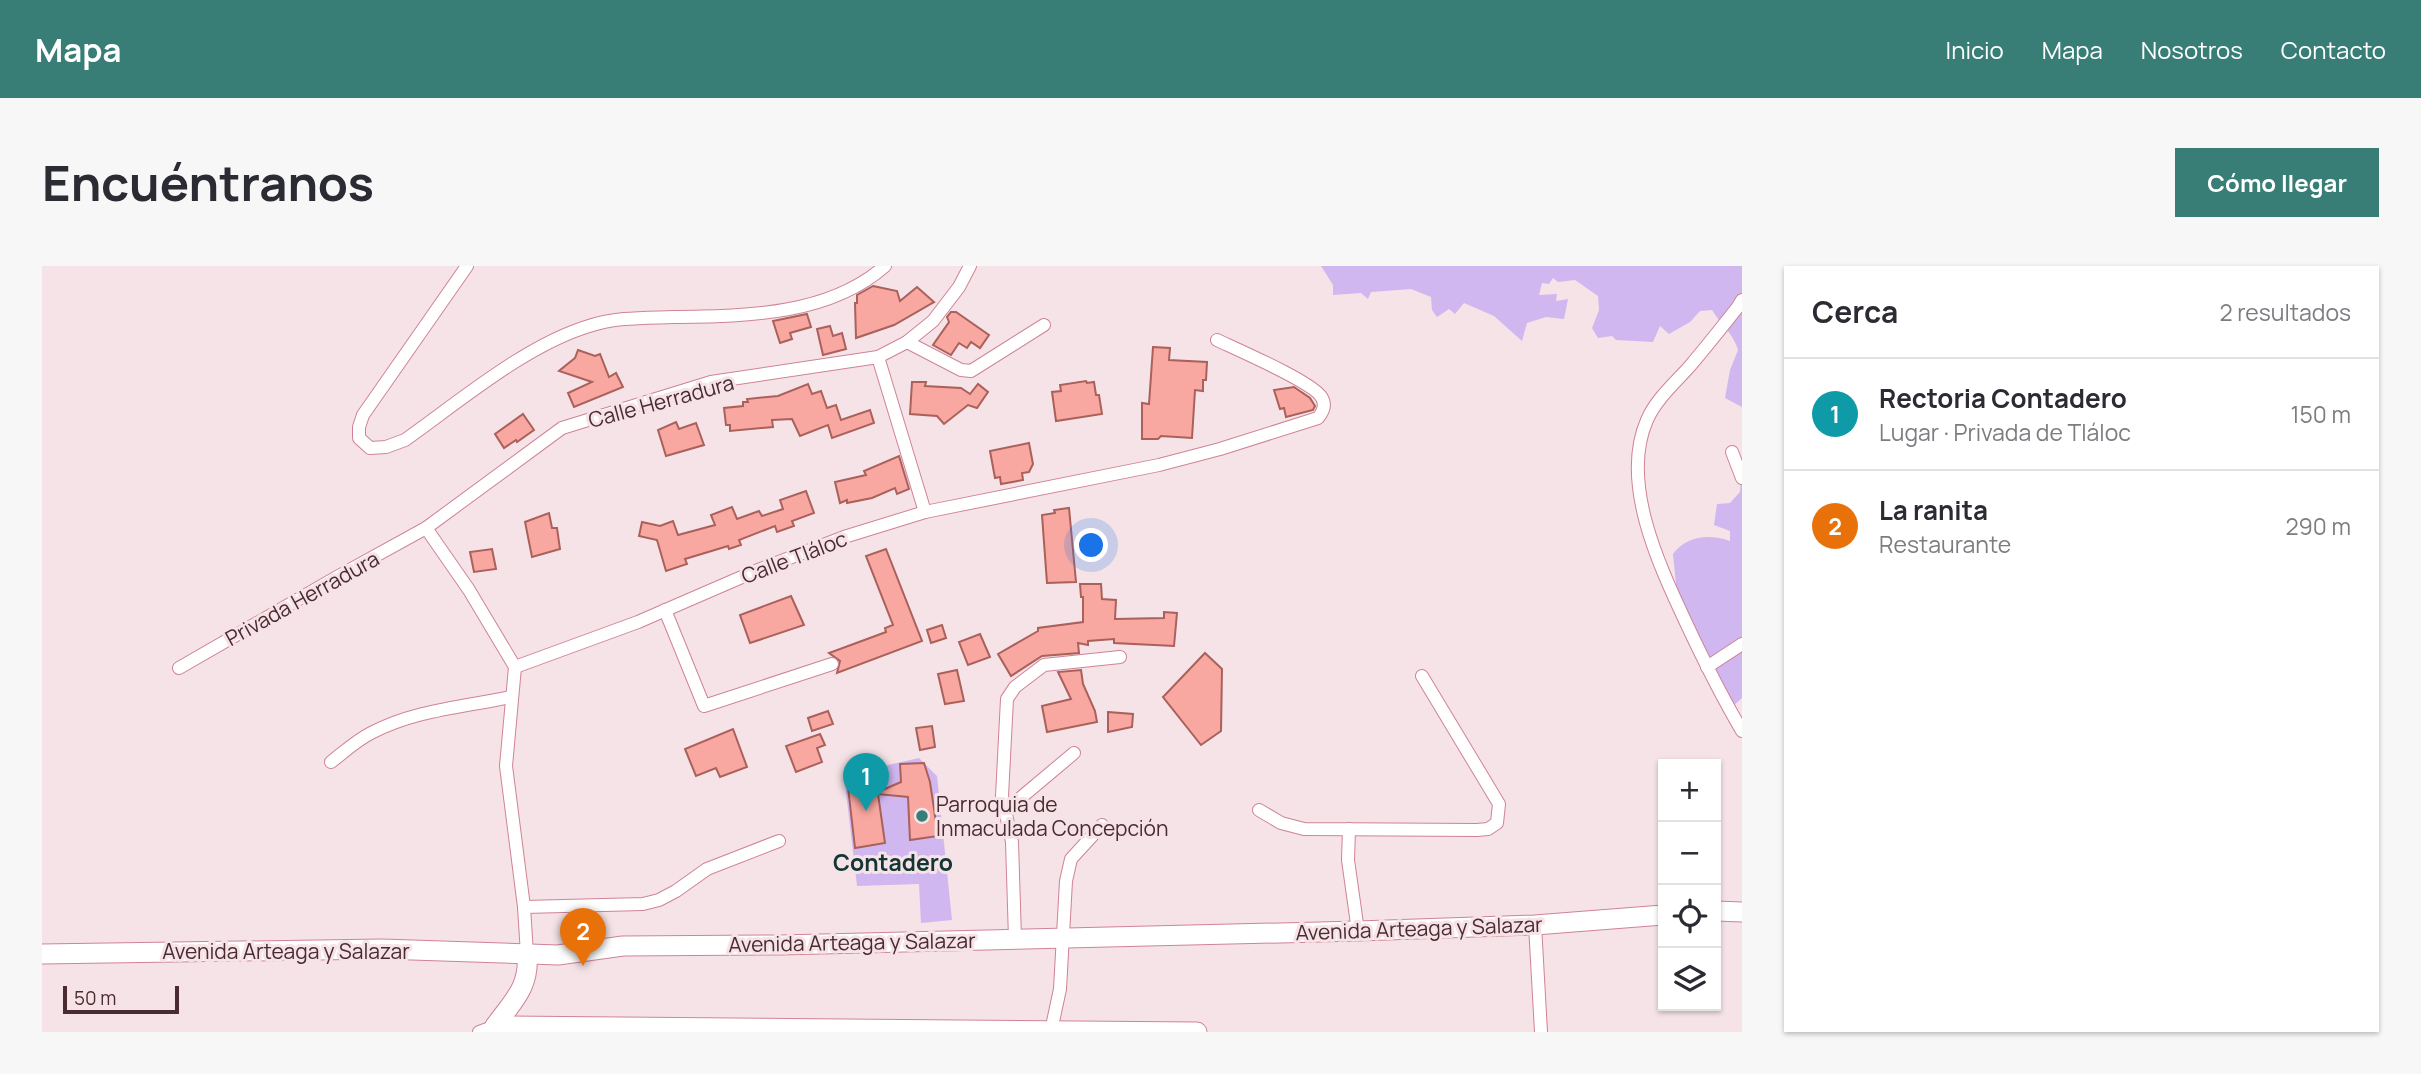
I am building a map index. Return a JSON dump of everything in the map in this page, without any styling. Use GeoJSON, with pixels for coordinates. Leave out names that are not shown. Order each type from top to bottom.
{"type":"FeatureCollection","features":[{"type":"Feature","properties":{"kind":"street"},"geometry":{"type":"LineString","coordinates":[[467,266],[363,415],[359,438],[370,448],[386,447],[405,440],[528,353],[588,326],[616,318],[727,316],[798,307],[855,288],[885,266]]}},
{"type":"Feature","properties":{"kind":"street","name":"Calle Herradura"},"geometry":{"type":"LineString","coordinates":[[426,528],[562,428],[711,383],[878,357],[907,342],[933,321],[959,287],[970,266]]}},
{"type":"Feature","properties":{"kind":"street"},"geometry":{"type":"LineString","coordinates":[[1742,300],[1647,419],[1639,451],[1639,481],[1654,550],[1707,667],[1742,731]]}},
{"type":"Feature","properties":{"kind":"street"},"geometry":{"type":"LineString","coordinates":[[907,342],[961,370],[971,371],[1044,326]]}},
{"type":"Feature","properties":{"kind":"street","name":"Calle Tláloc"},"geometry":{"type":"LineString","coordinates":[[514,667],[638,622],[758,570],[844,537],[925,512],[1172,462],[1308,423],[1323,412],[1322,397],[1317,391],[1217,340]]}},
{"type":"Feature","properties":{"kind":"street"},"geometry":{"type":"LineString","coordinates":[[878,357],[925,512]]}},
{"type":"Feature","properties":{"kind":"street"},"geometry":{"type":"LineString","coordinates":[[1732,452],[1742,478]]}},
{"type":"Feature","properties":{"kind":"street"},"geometry":{"type":"LineString","coordinates":[[426,528],[469,590],[514,667],[506,766],[529,970],[525,983],[488,1030]]}},
{"type":"Feature","properties":{"kind":"street","name":"Privada Herradura"},"geometry":{"type":"LineString","coordinates":[[179,668],[337,576],[426,528]]}},
{"type":"Feature","properties":{"kind":"street"},"geometry":{"type":"LineString","coordinates":[[665,610],[704,706],[832,664]]}},
{"type":"Feature","properties":{"kind":"street"},"geometry":{"type":"LineString","coordinates":[[1707,667],[1742,644]]}},
{"type":"Feature","properties":{"kind":"street"},"geometry":{"type":"LineString","coordinates":[[1015,939],[1012,842],[1002,796],[1007,699],[1015,687],[1044,666],[1120,657]]}},
{"type":"Feature","properties":{"kind":"street"},"geometry":{"type":"LineString","coordinates":[[1259,810],[1281,824],[1304,830],[1477,830],[1488,829],[1497,822],[1499,804],[1422,676]]}},
{"type":"Feature","properties":{"kind":"street"},"geometry":{"type":"LineString","coordinates":[[331,762],[369,733],[405,718],[442,708],[510,696]]}},
{"type":"Feature","properties":{"kind":"street"},"geometry":{"type":"LineString","coordinates":[[1005,811],[1074,753]]}},
{"type":"Feature","properties":{"kind":"street"},"geometry":{"type":"LineString","coordinates":[[1051,1031],[1060,989],[1065,937],[1066,881],[1072,859],[1102,824]]}},
{"type":"Feature","properties":{"kind":"street"},"geometry":{"type":"LineString","coordinates":[[1349,829],[1348,860],[1359,931]]}},
{"type":"Feature","properties":{"kind":"street"},"geometry":{"type":"LineString","coordinates":[[524,907],[643,904],[659,900],[708,869],[779,841]]}},
{"type":"Feature","properties":{"kind":"street"},"geometry":{"type":"LineString","coordinates":[[1721,911],[1742,912]]}},
{"type":"Feature","properties":{"kind":"street","name":"Avenida Arteaga y Salazar"},"geometry":{"type":"LineString","coordinates":[[42,954],[382,949],[558,955],[623,946],[780,945],[1359,931],[1535,925],[1658,915]]}},
{"type":"Feature","properties":{"kind":"street"},"geometry":{"type":"LineString","coordinates":[[1535,925],[1541,1032]]}},
{"type":"Feature","properties":{"kind":"street"},"geometry":{"type":"LineString","coordinates":[[488,1030],[1197,1032]]}},
{"type":"Feature","properties":{"kind":"shaded area"},"geometry":{"type":"Polygon","coordinates":[[[1321,266],[1742,266],[1742,407],[1725,398],[1730,370],[1738,350],[1712,310],[1700,311],[1690,322],[1669,334],[1660,326],[1653,342],[1616,340],[1612,336],[1598,338],[1592,328],[1599,310],[1598,296],[1575,280],[1558,282],[1553,278],[1549,284],[1542,283],[1539,295],[1557,294],[1556,301],[1568,299],[1564,319],[1546,317],[1527,323],[1522,341],[1494,316],[1464,303],[1455,314],[1449,309],[1437,317],[1432,310],[1431,297],[1411,289],[1371,292],[1368,299],[1361,293],[1333,295],[1333,285],[1321,266]]]}},
{"type":"Feature","properties":{"kind":"shaded area"},"geometry":{"type":"Polygon","coordinates":[[[1742,462],[1742,698],[1733,706],[1674,586],[1673,554],[1685,543],[1699,538],[1715,537],[1730,541],[1730,531],[1714,525],[1717,504],[1730,503],[1740,492],[1742,462]]]}},
{"type":"Feature","properties":{"kind":"shaded area"},"geometry":{"type":"Polygon","coordinates":[[[919,758],[937,776],[952,920],[921,923],[919,884],[857,886],[844,775],[919,758]]]}},
{"type":"Feature","properties":{"kind":"building"},"geometry":{"type":"Polygon","coordinates":[[[873,286],[897,291],[900,301],[917,287],[934,302],[894,325],[856,338],[857,295],[873,286]]]}},
{"type":"Feature","properties":{"kind":"building"},"geometry":{"type":"Polygon","coordinates":[[[951,312],[956,312],[989,335],[980,348],[971,342],[967,348],[959,343],[951,355],[933,345],[949,322],[947,317],[951,312]]]}},
{"type":"Feature","properties":{"kind":"building"},"geometry":{"type":"Polygon","coordinates":[[[807,314],[811,327],[790,333],[792,339],[780,343],[773,321],[807,314]]]}},
{"type":"Feature","properties":{"kind":"building"},"geometry":{"type":"Polygon","coordinates":[[[830,326],[833,336],[842,333],[846,349],[823,355],[817,329],[830,326]]]}},
{"type":"Feature","properties":{"kind":"building"},"geometry":{"type":"Polygon","coordinates":[[[1153,347],[1170,348],[1169,360],[1207,362],[1203,391],[1195,390],[1192,438],[1161,436],[1158,439],[1142,439],[1142,403],[1149,404],[1153,347]]]}},
{"type":"Feature","properties":{"kind":"building"},"geometry":{"type":"Polygon","coordinates":[[[578,350],[595,356],[600,354],[609,377],[616,373],[623,387],[574,407],[568,393],[592,382],[559,371],[575,358],[578,350]]]}},
{"type":"Feature","properties":{"kind":"building"},"geometry":{"type":"Polygon","coordinates":[[[912,382],[926,382],[925,386],[961,388],[970,394],[978,384],[988,392],[977,408],[968,405],[944,424],[937,416],[910,414],[912,382]]]}},
{"type":"Feature","properties":{"kind":"building"},"geometry":{"type":"Polygon","coordinates":[[[1094,382],[1102,414],[1056,421],[1052,392],[1061,391],[1060,385],[1094,382]]]}},
{"type":"Feature","properties":{"kind":"building"},"geometry":{"type":"Polygon","coordinates":[[[808,384],[812,394],[821,391],[827,408],[836,405],[841,420],[870,410],[874,423],[832,438],[828,425],[800,436],[792,419],[772,420],[773,427],[730,431],[730,425],[726,425],[724,408],[743,406],[743,402],[748,402],[747,399],[778,396],[808,384]]]}},
{"type":"Feature","properties":{"kind":"building"},"geometry":{"type":"Polygon","coordinates":[[[1294,387],[1310,398],[1315,406],[1313,410],[1286,417],[1284,408],[1280,409],[1274,390],[1294,387]]]}},
{"type":"Feature","properties":{"kind":"building"},"geometry":{"type":"Polygon","coordinates":[[[523,414],[534,430],[504,448],[495,434],[523,414]]]}},
{"type":"Feature","properties":{"kind":"building"},"geometry":{"type":"Polygon","coordinates":[[[676,422],[679,429],[696,423],[704,445],[666,456],[658,430],[676,422]]]}},
{"type":"Feature","properties":{"kind":"building"},"geometry":{"type":"Polygon","coordinates":[[[1029,443],[1033,464],[1029,472],[1022,473],[1023,480],[1001,484],[1000,477],[995,478],[990,451],[1029,443]]]}},
{"type":"Feature","properties":{"kind":"building"},"geometry":{"type":"Polygon","coordinates":[[[899,456],[909,489],[897,494],[895,488],[872,498],[840,503],[835,482],[866,475],[864,471],[899,456]]]}},
{"type":"Feature","properties":{"kind":"building"},"geometry":{"type":"Polygon","coordinates":[[[806,491],[814,513],[792,521],[794,526],[777,532],[775,526],[739,540],[741,545],[729,549],[728,546],[685,559],[687,564],[666,571],[657,540],[639,536],[642,522],[660,526],[673,521],[678,535],[715,525],[711,515],[732,507],[737,519],[759,511],[762,516],[783,509],[780,500],[806,491]]]}},
{"type":"Feature","properties":{"kind":"building"},"geometry":{"type":"Polygon","coordinates":[[[1069,508],[1076,582],[1047,583],[1042,515],[1069,508]]]}},
{"type":"Feature","properties":{"kind":"building"},"geometry":{"type":"Polygon","coordinates":[[[549,513],[552,528],[557,528],[560,549],[532,557],[525,522],[549,513]]]}},
{"type":"Feature","properties":{"kind":"building"},"geometry":{"type":"Polygon","coordinates":[[[492,549],[496,569],[474,572],[470,552],[492,549]]]}},
{"type":"Feature","properties":{"kind":"building"},"geometry":{"type":"Polygon","coordinates":[[[886,549],[922,641],[837,673],[840,661],[829,653],[886,632],[885,628],[893,625],[866,556],[886,549]]]}},
{"type":"Feature","properties":{"kind":"building"},"geometry":{"type":"Polygon","coordinates":[[[1080,584],[1101,584],[1102,599],[1116,600],[1115,619],[1164,618],[1164,612],[1177,613],[1174,646],[1114,643],[1114,639],[1088,641],[1088,645],[1078,643],[1079,653],[1042,656],[1011,676],[998,654],[1038,631],[1038,628],[1083,622],[1080,584]]]}},
{"type":"Feature","properties":{"kind":"building"},"geometry":{"type":"Polygon","coordinates":[[[791,596],[804,625],[750,643],[740,615],[791,596]]]}},
{"type":"Feature","properties":{"kind":"building"},"geometry":{"type":"Polygon","coordinates":[[[942,625],[946,638],[931,643],[927,630],[942,625]]]}},
{"type":"Feature","properties":{"kind":"building"},"geometry":{"type":"Polygon","coordinates":[[[980,634],[990,657],[968,665],[959,642],[980,634]]]}},
{"type":"Feature","properties":{"kind":"building"},"geometry":{"type":"Polygon","coordinates":[[[1205,653],[1222,669],[1221,731],[1201,745],[1163,697],[1205,653]]]}},
{"type":"Feature","properties":{"kind":"building"},"geometry":{"type":"Polygon","coordinates":[[[957,670],[964,701],[945,704],[938,674],[957,670]]]}},
{"type":"Feature","properties":{"kind":"building"},"geometry":{"type":"Polygon","coordinates":[[[1081,670],[1083,684],[1097,722],[1047,732],[1042,706],[1071,699],[1058,672],[1081,670]]]}},
{"type":"Feature","properties":{"kind":"building"},"geometry":{"type":"Polygon","coordinates":[[[828,711],[833,724],[812,731],[808,718],[828,711]]]}},
{"type":"Feature","properties":{"kind":"building"},"geometry":{"type":"Polygon","coordinates":[[[1108,712],[1133,714],[1132,727],[1108,732],[1108,712]]]}},
{"type":"Feature","properties":{"kind":"building"},"geometry":{"type":"Polygon","coordinates":[[[932,726],[935,747],[920,750],[916,728],[932,726]]]}},
{"type":"Feature","properties":{"kind":"building"},"geometry":{"type":"Polygon","coordinates":[[[733,729],[747,767],[720,777],[716,768],[696,776],[685,749],[733,729]]]}},
{"type":"Feature","properties":{"kind":"building"},"geometry":{"type":"Polygon","coordinates":[[[820,734],[825,745],[817,748],[822,762],[796,772],[786,746],[820,734]]]}},
{"type":"Feature","properties":{"kind":"building"},"geometry":{"type":"Polygon","coordinates":[[[924,763],[930,782],[938,836],[910,840],[908,797],[878,794],[885,843],[855,848],[847,778],[876,775],[878,792],[901,782],[900,764],[924,763]]]}},
{"type":"Feature","properties":{"kind":"place","name":"Rectoria Contadero"},"geometry":{"type":"Point","coordinates":[866,811]}},
{"type":"Feature","properties":{"kind":"place","name":"Parroquia de Inmaculada Concepción"},"geometry":{"type":"Point","coordinates":[922,816]}},
{"type":"Feature","properties":{"kind":"place","name":"La ranita"},"geometry":{"type":"Point","coordinates":[583,966]}},
{"type":"Feature","properties":{"kind":"district","name":"Contadero"},"geometry":{"type":"Point","coordinates":[893,862]}}]}
